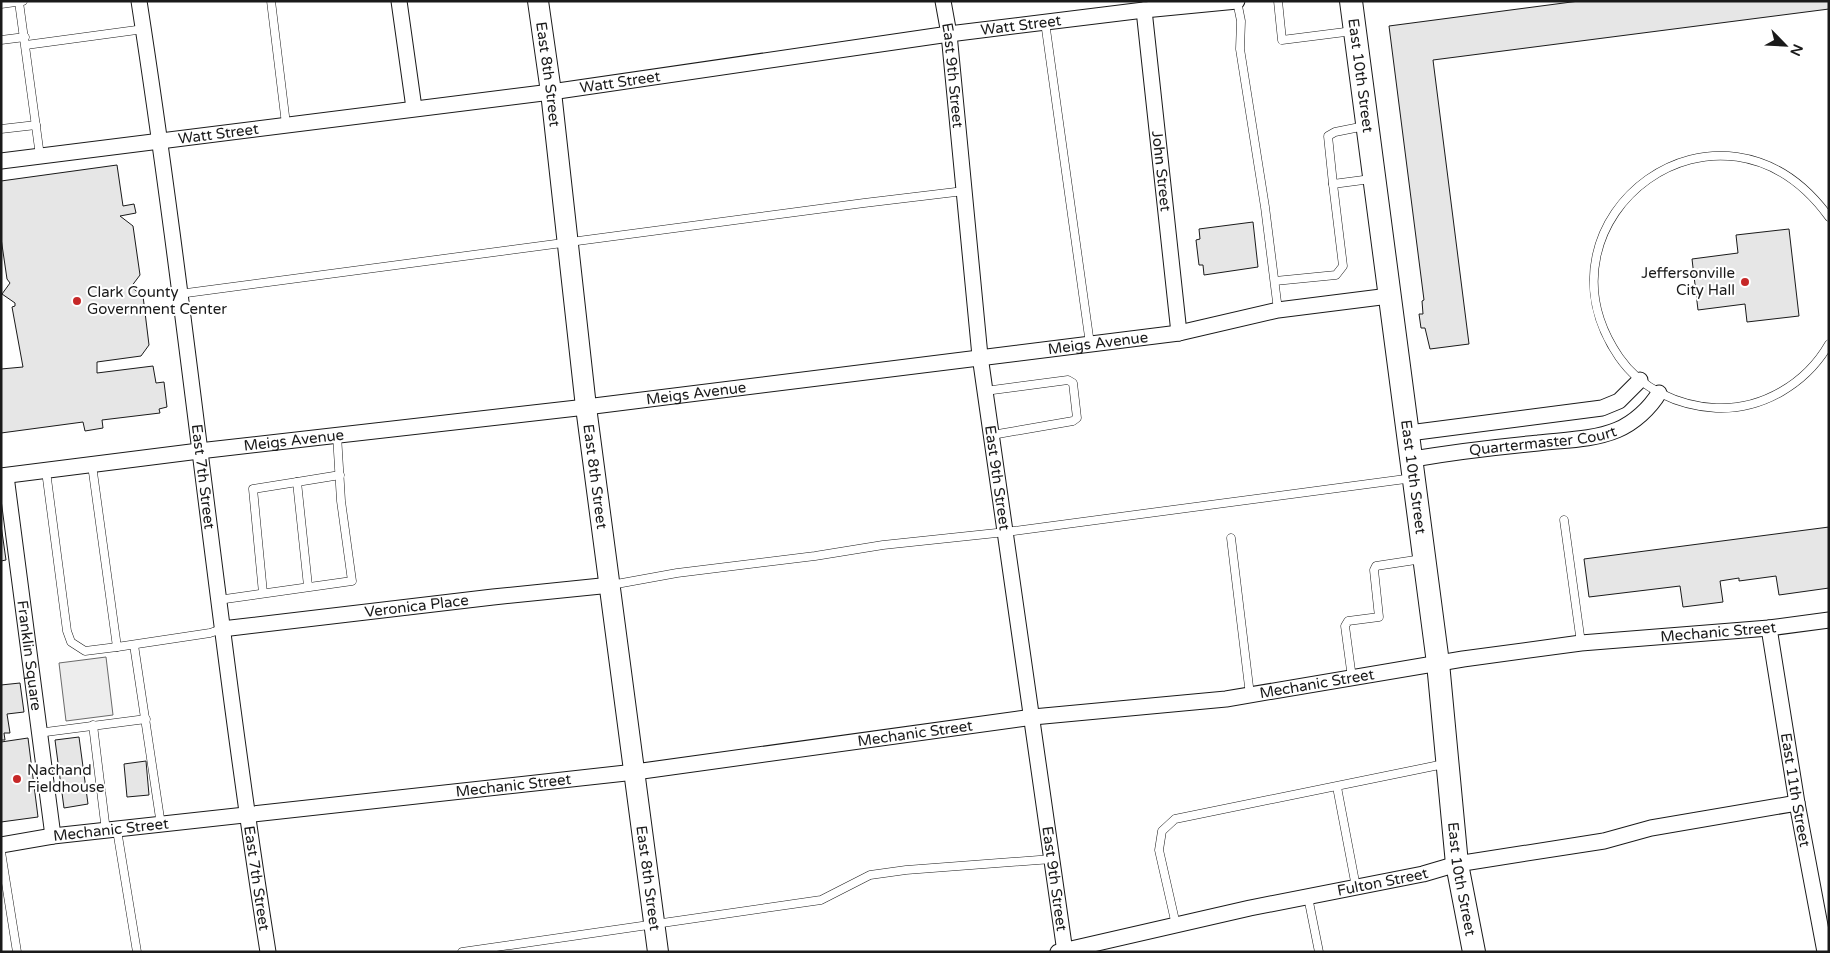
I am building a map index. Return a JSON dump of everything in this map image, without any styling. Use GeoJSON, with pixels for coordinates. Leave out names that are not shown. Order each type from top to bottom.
{"type":"FeatureCollection","features":[{"type":"Feature","properties":{"kind":"main road","name":"East 8th Street"},"geometry":{"type":"LineString","coordinates":[[538,1],[551,92],[586,407],[658,952]]}},
{"type":"Feature","properties":{"kind":"main road","name":"East 10th Street"},"geometry":{"type":"LineString","coordinates":[[1351,1],[1373,179],[1410,433],[1449,763],[1457,864],[1474,952]]}},
{"type":"Feature","properties":{"kind":"street","name":"East 7th Street"},"geometry":{"type":"LineString","coordinates":[[139,1],[161,141],[218,600],[247,816],[268,952]]}},
{"type":"Feature","properties":{"kind":"street"},"geometry":{"type":"LineString","coordinates":[[399,1],[414,108]]}},
{"type":"Feature","properties":{"kind":"street","name":"East 9th Street"},"geometry":{"type":"LineString","coordinates":[[943,1],[949,34],[980,356],[1033,717],[1062,951]]}},
{"type":"Feature","properties":{"kind":"street","name":"Watt Street"},"geometry":{"type":"LineString","coordinates":[[1,161],[551,92],[949,34],[1144,10],[1237,1]]}},
{"type":"Feature","properties":{"kind":"street","name":"John Street"},"geometry":{"type":"LineString","coordinates":[[1144,10],[1179,333]]}},
{"type":"Feature","properties":{"kind":"street","name":"Meigs Avenue"},"geometry":{"type":"LineString","coordinates":[[4,476],[199,451],[586,407],[980,356],[1179,333],[1278,310],[1389,296]]}},
{"type":"Feature","properties":{"kind":"street","name":"Quartermaster Court"},"geometry":{"type":"LineString","coordinates":[[1410,433],[1602,408],[1619,401],[1640,380]]}},
{"type":"Feature","properties":{"kind":"street","name":"Quartermaster Court"},"geometry":{"type":"LineString","coordinates":[[1414,469],[1615,431],[1628,425],[1654,402],[1659,393]]}},
{"type":"Feature","properties":{"kind":"street","name":"Franklin Square"},"geometry":{"type":"LineString","coordinates":[[4,476],[53,836]]}},
{"type":"Feature","properties":{"kind":"street","name":"Veronica Place"},"geometry":{"type":"LineString","coordinates":[[222,629],[611,585]]}},
{"type":"Feature","properties":{"kind":"street","name":"Mechanic Street"},"geometry":{"type":"LineString","coordinates":[[1,845],[53,836],[635,772],[1033,717],[1250,695],[1438,663],[1581,643],[1769,628],[1829,620]]}},
{"type":"Feature","properties":{"kind":"street","name":"East 11th Street"},"geometry":{"type":"LineString","coordinates":[[1769,628],[1797,803],[1823,913],[1825,952]]}},
{"type":"Feature","properties":{"kind":"street","name":"Fulton Street"},"geometry":{"type":"LineString","coordinates":[[1062,951],[1176,925],[1423,874],[1457,864],[1604,841],[1651,828],[1797,803]]}},
{"type":"Feature","properties":{"kind":"lane"},"geometry":{"type":"LineString","coordinates":[[270,1],[286,124]]}},
{"type":"Feature","properties":{"kind":"lane"},"geometry":{"type":"LineString","coordinates":[[1237,1],[1241,21],[1240,49],[1278,310]]}},
{"type":"Feature","properties":{"kind":"lane"},"geometry":{"type":"LineString","coordinates":[[1278,1],[1282,40],[1355,31]]}},
{"type":"Feature","properties":{"kind":"lane"},"geometry":{"type":"LineString","coordinates":[[1,4],[21,2],[40,156]]}},
{"type":"Feature","properties":{"kind":"lane"},"geometry":{"type":"LineString","coordinates":[[1046,22],[1090,344]]}},
{"type":"Feature","properties":{"kind":"lane"},"geometry":{"type":"LineString","coordinates":[[1,40],[25,41],[144,29]]}},
{"type":"Feature","properties":{"kind":"lane"},"geometry":{"type":"LineString","coordinates":[[1,129],[36,125]]}},
{"type":"Feature","properties":{"kind":"lane"},"geometry":{"type":"LineString","coordinates":[[1275,281],[1336,275],[1343,266],[1328,136],[1335,132],[1367,126]]}},
{"type":"Feature","properties":{"kind":"lane"},"geometry":{"type":"LineString","coordinates":[[1829,217],[1815,198],[1797,181],[1776,168],[1745,158],[1728,156],[1704,157],[1680,162],[1658,172],[1638,186],[1621,204],[1608,225],[1599,248],[1594,272],[1595,296],[1600,320],[1609,342],[1623,363],[1640,380],[1659,393],[1680,402],[1702,407],[1724,408],[1746,406],[1768,398],[1789,387],[1808,372],[1829,344]]}},
{"type":"Feature","properties":{"kind":"lane"},"geometry":{"type":"LineString","coordinates":[[1333,184],[1373,179]]}},
{"type":"Feature","properties":{"kind":"lane"},"geometry":{"type":"LineString","coordinates":[[179,294],[964,191]]}},
{"type":"Feature","properties":{"kind":"lane"},"geometry":{"type":"LineString","coordinates":[[985,390],[1068,380],[1073,383],[1077,418],[1073,421],[992,435]]}},
{"type":"Feature","properties":{"kind":"lane"},"geometry":{"type":"LineString","coordinates":[[218,600],[352,581],[340,475],[338,435]]}},
{"type":"Feature","properties":{"kind":"lane"},"geometry":{"type":"LineString","coordinates":[[92,465],[117,647]]}},
{"type":"Feature","properties":{"kind":"lane"},"geometry":{"type":"LineString","coordinates":[[611,585],[677,573],[815,556],[883,545],[1006,532],[1414,469]]}},
{"type":"Feature","properties":{"kind":"lane"},"geometry":{"type":"LineString","coordinates":[[46,471],[67,631],[72,642],[85,651],[210,633],[222,629]]}},
{"type":"Feature","properties":{"kind":"lane"},"geometry":{"type":"LineString","coordinates":[[263,593],[253,489],[340,475]]}},
{"type":"Feature","properties":{"kind":"lane"},"geometry":{"type":"LineString","coordinates":[[296,482],[308,586]]}},
{"type":"Feature","properties":{"kind":"lane"},"geometry":{"type":"LineString","coordinates":[[1564,520],[1581,643]]}},
{"type":"Feature","properties":{"kind":"lane"},"geometry":{"type":"LineString","coordinates":[[1231,538],[1250,695]]}},
{"type":"Feature","properties":{"kind":"lane"},"geometry":{"type":"LineString","coordinates":[[1352,678],[1345,626],[1348,622],[1379,617],[1374,570],[1376,566],[1424,559]]}},
{"type":"Feature","properties":{"kind":"lane"},"geometry":{"type":"LineString","coordinates":[[134,644],[161,825]]}},
{"type":"Feature","properties":{"kind":"lane"},"geometry":{"type":"LineString","coordinates":[[38,733],[146,719]]}},
{"type":"Feature","properties":{"kind":"lane"},"geometry":{"type":"LineString","coordinates":[[93,725],[111,831],[137,952]]}},
{"type":"Feature","properties":{"kind":"lane"},"geometry":{"type":"LineString","coordinates":[[1176,925],[1159,850],[1162,831],[1175,819],[1449,763]]}},
{"type":"Feature","properties":{"kind":"lane"},"geometry":{"type":"LineString","coordinates":[[1336,787],[1356,887]]}},
{"type":"Feature","properties":{"kind":"lane"},"geometry":{"type":"LineString","coordinates":[[1,852],[17,952]]}},
{"type":"Feature","properties":{"kind":"lane"},"geometry":{"type":"LineString","coordinates":[[462,952],[821,900],[870,875],[906,870],[1052,859]]}},
{"type":"Feature","properties":{"kind":"lane"},"geometry":{"type":"LineString","coordinates":[[1308,897],[1319,952]]}},
{"type":"Feature","properties":{"kind":"shaded area"},"geometry":{"type":"Polygon","coordinates":[[[106,657],[113,715],[66,721],[59,663],[106,657]]]}},
{"type":"Feature","properties":{"kind":"building"},"geometry":{"type":"Polygon","coordinates":[[[1579,1],[1829,1],[1829,9],[1433,60],[1469,344],[1430,349],[1425,328],[1421,328],[1419,314],[1423,314],[1422,301],[1424,300],[1389,26],[1579,1]]]}},
{"type":"Feature","properties":{"kind":"building","name":"Clark County Government Center"},"geometry":{"type":"Polygon","coordinates":[[[117,165],[123,206],[134,204],[136,213],[120,216],[133,226],[140,275],[131,287],[143,296],[149,345],[141,356],[97,362],[97,373],[153,366],[156,383],[164,382],[167,407],[159,409],[160,413],[102,420],[103,428],[85,431],[83,422],[1,433],[1,369],[23,367],[12,307],[15,306],[15,303],[2,294],[10,283],[7,279],[1,238],[1,181],[117,165]]]}},
{"type":"Feature","properties":{"kind":"building"},"geometry":{"type":"Polygon","coordinates":[[[1253,222],[1258,267],[1204,275],[1203,265],[1199,265],[1196,240],[1200,239],[1199,229],[1253,222]]]}},
{"type":"Feature","properties":{"kind":"building","name":"Jeffersonville City Hall"},"geometry":{"type":"Polygon","coordinates":[[[1789,229],[1799,316],[1747,322],[1745,304],[1698,310],[1692,259],[1738,253],[1736,235],[1789,229]]]}},
{"type":"Feature","properties":{"kind":"building"},"geometry":{"type":"Polygon","coordinates":[[[1,525],[6,560],[1,561],[1,525]]]}},
{"type":"Feature","properties":{"kind":"building"},"geometry":{"type":"Polygon","coordinates":[[[1829,527],[1829,588],[1779,595],[1776,576],[1739,581],[1739,578],[1720,581],[1723,602],[1683,607],[1680,586],[1589,597],[1584,559],[1829,527]]]}},
{"type":"Feature","properties":{"kind":"building"},"geometry":{"type":"Polygon","coordinates":[[[20,683],[24,712],[7,714],[10,733],[4,733],[5,740],[1,740],[1,685],[20,683]]]}},
{"type":"Feature","properties":{"kind":"building"},"geometry":{"type":"Polygon","coordinates":[[[79,737],[88,804],[64,808],[55,740],[79,737]]]}},
{"type":"Feature","properties":{"kind":"building","name":"Nachand Fieldhouse"},"geometry":{"type":"Polygon","coordinates":[[[28,738],[38,817],[1,822],[1,742],[28,738]]]}},
{"type":"Feature","properties":{"kind":"building"},"geometry":{"type":"Polygon","coordinates":[[[146,761],[149,795],[127,797],[124,764],[146,761]]]}},
{"type":"Feature","properties":{"kind":"place","name":"Jeffersonville City Hall"},"geometry":{"type":"Point","coordinates":[1745,282]}},
{"type":"Feature","properties":{"kind":"place","name":"Clark County Government Center"},"geometry":{"type":"Point","coordinates":[77,301]}},
{"type":"Feature","properties":{"kind":"place","name":"Nachand Fieldhouse"},"geometry":{"type":"Point","coordinates":[17,779]}}]}
